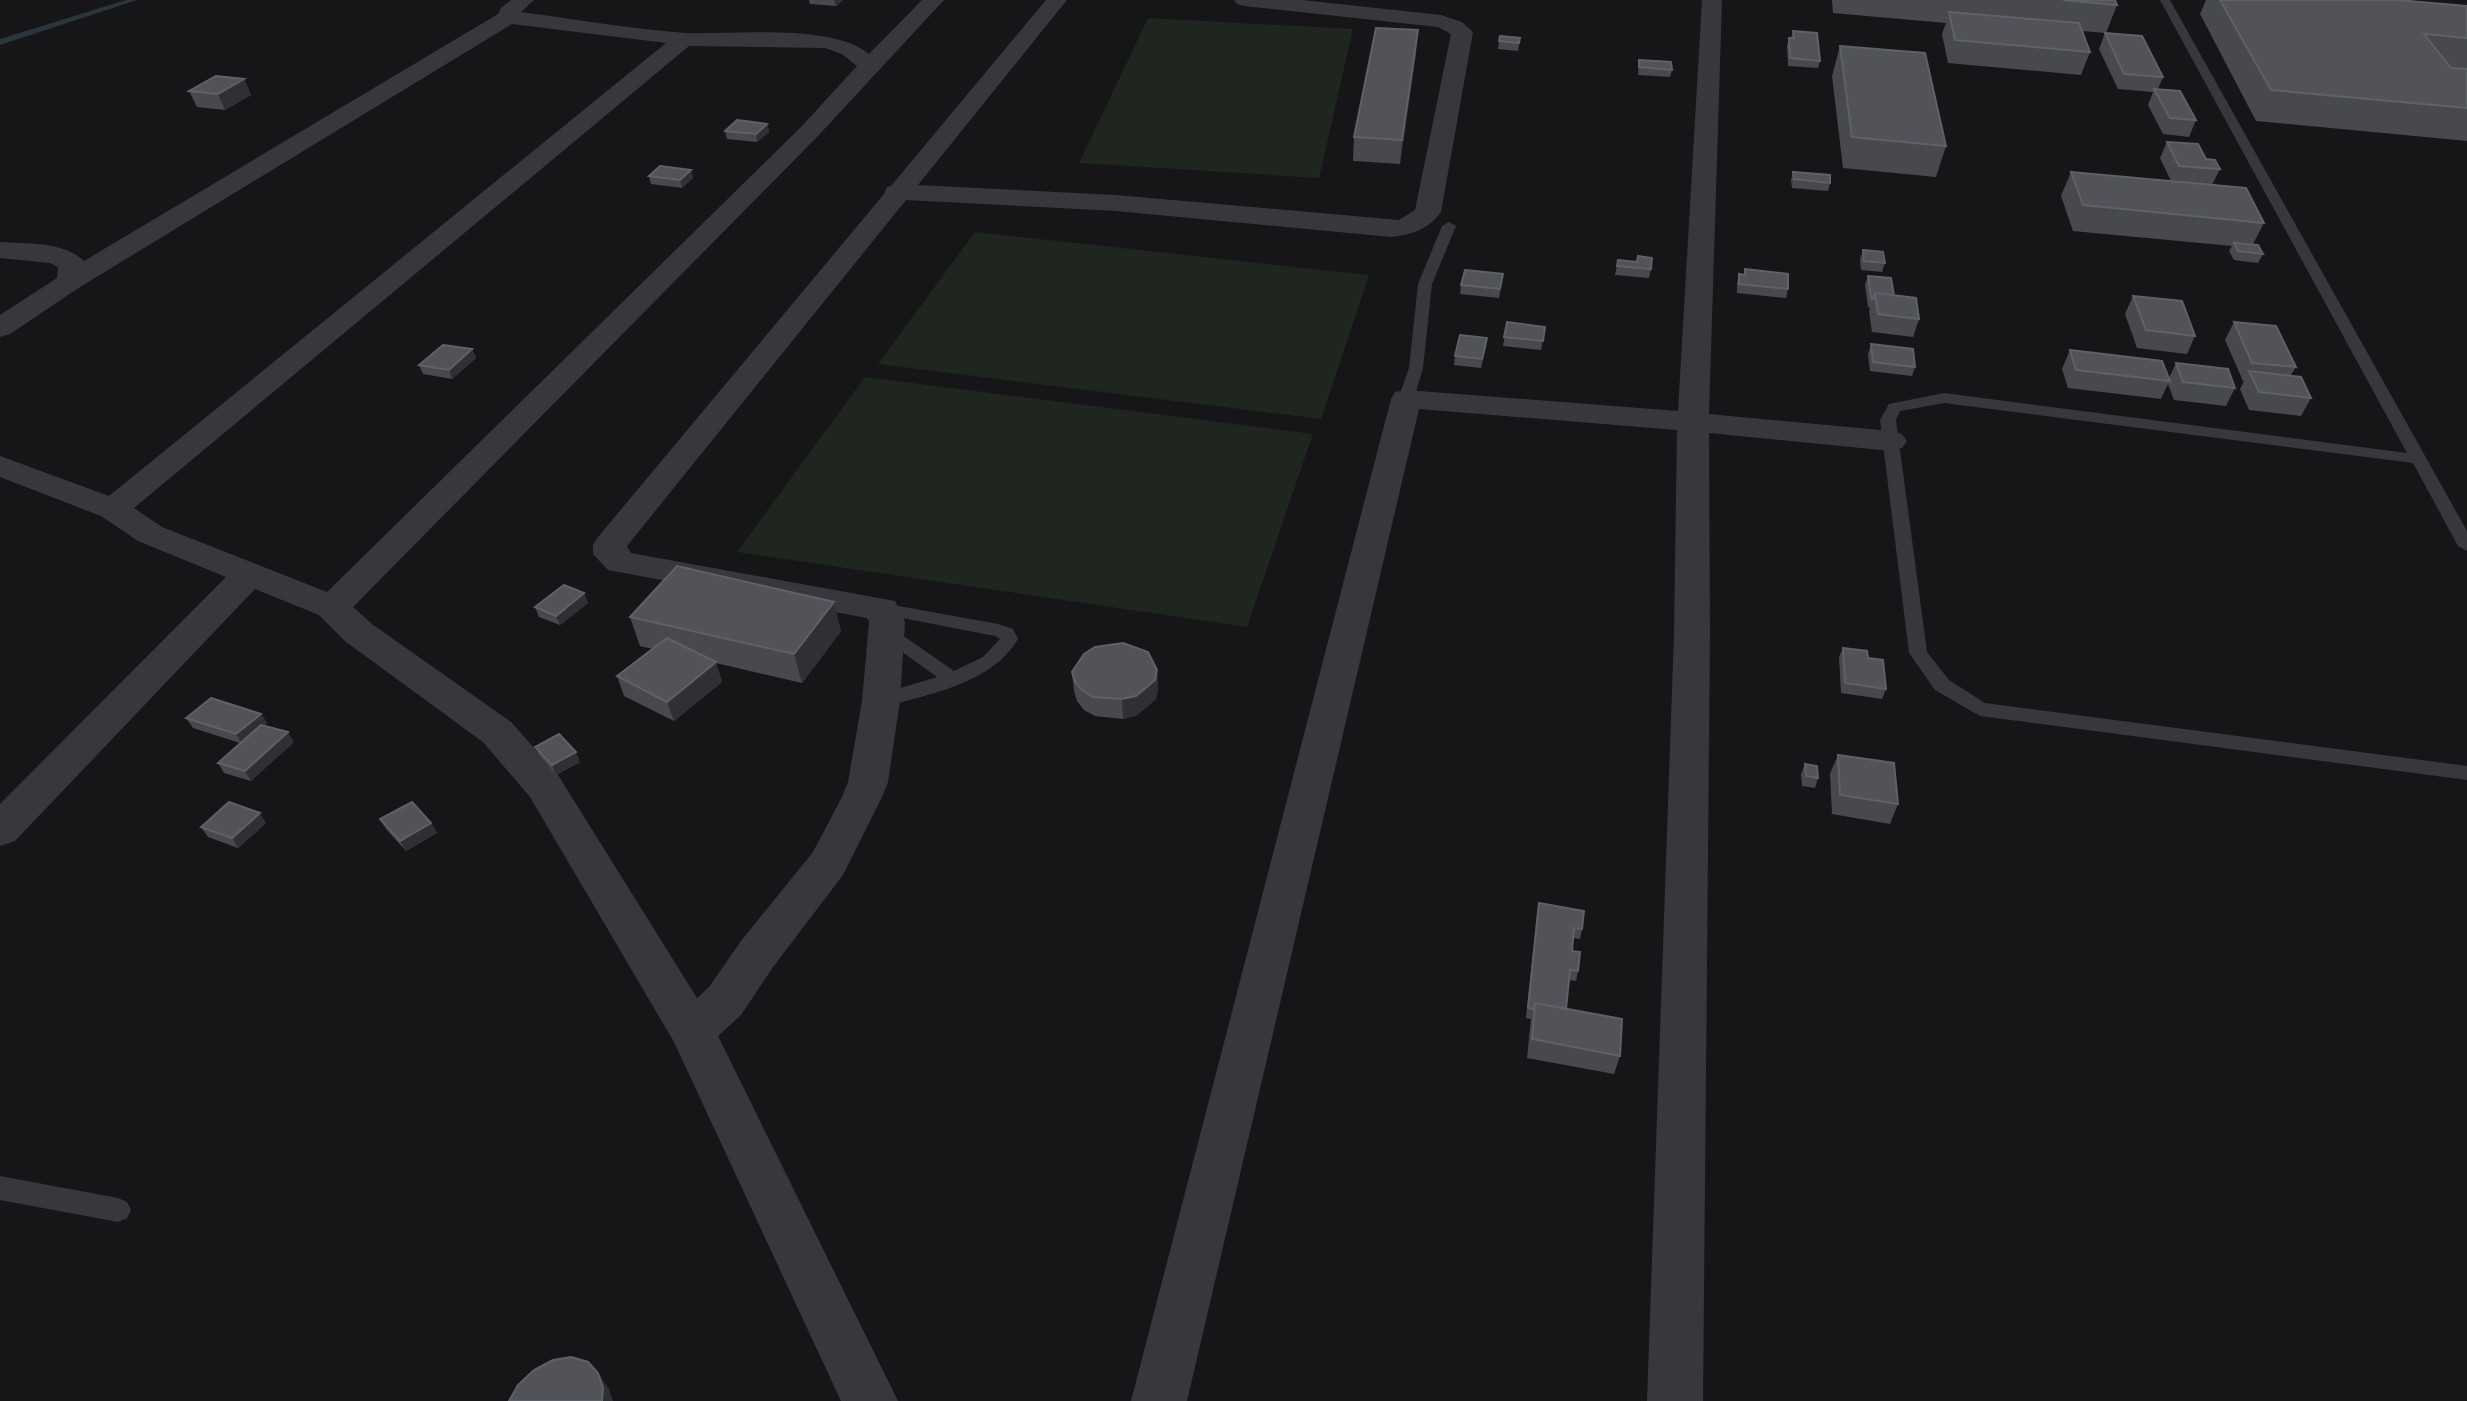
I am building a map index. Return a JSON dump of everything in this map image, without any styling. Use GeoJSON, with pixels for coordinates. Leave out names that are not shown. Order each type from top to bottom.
{"type":"FeatureCollection","features":[{"type":"Feature","properties":{"kind":"street"},"geometry":{"type":"LineString","coordinates":[[332,607],[809,132],[869,65],[934,0]]}},
{"type":"Feature","properties":{"kind":"street"},"geometry":{"type":"LineString","coordinates":[[692,1031],[725,1000],[828,863],[868,782],[881,701],[884,620],[620,562],[610,554],[610,545],[896,192],[1057,0]]}},
{"type":"Feature","properties":{"kind":"street"},"geometry":{"type":"LineString","coordinates":[[896,192],[1116,203],[1391,229],[1405,228],[1422,218],[1428,212],[1462,32],[1441,21],[1244,0]]}},
{"type":"Feature","properties":{"kind":"street"},"geometry":{"type":"LineString","coordinates":[[1675,1401],[1692,648],[1693,422],[1712,0]]}},
{"type":"Feature","properties":{"kind":"street"},"geometry":{"type":"LineString","coordinates":[[0,328],[70,281],[516,8],[684,39],[825,42],[845,46],[856,52],[869,65]]}},
{"type":"Feature","properties":{"kind":"street"},"geometry":{"type":"LineString","coordinates":[[113,509],[684,39]]}},
{"type":"Feature","properties":{"kind":"street"},"geometry":{"type":"LineString","coordinates":[[0,250],[56,255],[72,264],[70,281]]}},
{"type":"Feature","properties":{"kind":"street"},"geometry":{"type":"LineString","coordinates":[[1159,1401],[1406,399],[1891,441]]}},
{"type":"Feature","properties":{"kind":"street"},"geometry":{"type":"LineString","coordinates":[[7,476],[113,509],[149,534],[332,607],[359,633],[497,732],[536,777],[692,1031],[870,1401]]}},
{"type":"Feature","properties":{"kind":"street"},"geometry":{"type":"LineString","coordinates":[[0,830],[248,575]]}},
{"type":"Feature","properties":{"kind":"lane"},"geometry":{"type":"LineString","coordinates":[[2165,0],[2467,546]]}},
{"type":"Feature","properties":{"kind":"lane"},"geometry":{"type":"LineString","coordinates":[[1406,399],[1416,368],[1426,284],[1448,226]]}},
{"type":"Feature","properties":{"kind":"lane"},"geometry":{"type":"LineString","coordinates":[[2417,459],[1944,398],[1894,407],[1888,420],[1919,653],[1942,685],[1980,709],[2467,773]]}},
{"type":"Feature","properties":{"kind":"lane"},"geometry":{"type":"LineString","coordinates":[[884,620],[951,678]]}},
{"type":"Feature","properties":{"kind":"lane"},"geometry":{"type":"LineString","coordinates":[[881,701],[951,678],[989,662],[1007,646],[1007,633],[884,620]]}},
{"type":"Feature","properties":{"kind":"lane"},"geometry":{"type":"LineString","coordinates":[[0,1188],[118,1210]]}},
{"type":"Feature","properties":{"kind":"shaded area"},"geometry":{"type":"Polygon","coordinates":[[[126,0],[137,0],[0,45],[0,39],[126,0]]]}},
{"type":"Feature","properties":{"kind":"shaded area"},"geometry":{"type":"Polygon","coordinates":[[[1148,18],[1353,29],[1319,178],[1079,163],[1148,18]]]}},
{"type":"Feature","properties":{"kind":"shaded area"},"geometry":{"type":"Polygon","coordinates":[[[975,232],[1369,275],[1321,419],[878,364],[975,232]]]}},
{"type":"Feature","properties":{"kind":"shaded area"},"geometry":{"type":"Polygon","coordinates":[[[865,377],[1313,434],[1247,627],[737,552],[865,377]]]}},
{"type":"Feature","properties":{"kind":"building"},"geometry":{"type":"Polygon","coordinates":[[[2063,0],[2115,0],[2117,5],[2063,0]]]}},
{"type":"Feature","properties":{"kind":"building"},"geometry":{"type":"Polygon","coordinates":[[[2220,0],[2397,0],[2467,6],[2467,38],[2424,34],[2451,68],[2467,69],[2467,108],[2271,90],[2220,0]]]}},
{"type":"Feature","properties":{"kind":"building"},"geometry":{"type":"Polygon","coordinates":[[[1949,12],[2079,23],[2090,52],[1955,40],[1949,12]]]}},
{"type":"Feature","properties":{"kind":"building"},"geometry":{"type":"Polygon","coordinates":[[[1376,28],[1418,30],[1402,140],[1354,137],[1376,28]]]}},
{"type":"Feature","properties":{"kind":"building"},"geometry":{"type":"Polygon","coordinates":[[[1793,31],[1817,33],[1820,61],[1790,58],[1789,38],[1794,38],[1793,31]]]}},
{"type":"Feature","properties":{"kind":"building"},"geometry":{"type":"Polygon","coordinates":[[[2105,33],[2142,36],[2163,77],[2124,74],[2105,33]]]}},
{"type":"Feature","properties":{"kind":"building"},"geometry":{"type":"Polygon","coordinates":[[[1500,36],[1520,38],[1519,43],[1499,41],[1500,36]]]}},
{"type":"Feature","properties":{"kind":"building"},"geometry":{"type":"Polygon","coordinates":[[[1840,46],[1925,53],[1946,146],[1852,137],[1840,46]]]}},
{"type":"Feature","properties":{"kind":"building"},"geometry":{"type":"Polygon","coordinates":[[[1639,60],[1671,62],[1672,70],[1639,67],[1639,60]]]}},
{"type":"Feature","properties":{"kind":"building"},"geometry":{"type":"Polygon","coordinates":[[[216,76],[244,79],[218,94],[189,91],[216,76]]]}},
{"type":"Feature","properties":{"kind":"building"},"geometry":{"type":"Polygon","coordinates":[[[2154,89],[2180,91],[2196,120],[2170,118],[2154,89]]]}},
{"type":"Feature","properties":{"kind":"building"},"geometry":{"type":"Polygon","coordinates":[[[737,120],[767,124],[756,134],[725,131],[737,120]]]}},
{"type":"Feature","properties":{"kind":"building"},"geometry":{"type":"Polygon","coordinates":[[[2167,142],[2198,144],[2206,159],[2215,160],[2220,169],[2179,166],[2167,142]]]}},
{"type":"Feature","properties":{"kind":"building"},"geometry":{"type":"Polygon","coordinates":[[[660,166],[691,170],[680,180],[649,176],[660,166]]]}},
{"type":"Feature","properties":{"kind":"building"},"geometry":{"type":"Polygon","coordinates":[[[1793,172],[1830,175],[1830,183],[1794,179],[1793,172]]]}},
{"type":"Feature","properties":{"kind":"building"},"geometry":{"type":"Polygon","coordinates":[[[2071,172],[2246,188],[2264,223],[2083,205],[2071,172]]]}},
{"type":"Feature","properties":{"kind":"building"},"geometry":{"type":"Polygon","coordinates":[[[2234,243],[2258,245],[2263,254],[2238,251],[2234,243]]]}},
{"type":"Feature","properties":{"kind":"building"},"geometry":{"type":"Polygon","coordinates":[[[1863,250],[1883,252],[1885,263],[1864,261],[1863,250]]]}},
{"type":"Feature","properties":{"kind":"building"},"geometry":{"type":"Polygon","coordinates":[[[1638,256],[1652,258],[1651,269],[1617,266],[1618,260],[1637,262],[1638,256]]]}},
{"type":"Feature","properties":{"kind":"building"},"geometry":{"type":"Polygon","coordinates":[[[1745,269],[1788,274],[1788,289],[1739,284],[1739,274],[1745,275],[1745,269]]]}},
{"type":"Feature","properties":{"kind":"building"},"geometry":{"type":"Polygon","coordinates":[[[1465,270],[1503,274],[1500,289],[1461,285],[1465,270]]]}},
{"type":"Feature","properties":{"kind":"building"},"geometry":{"type":"Polygon","coordinates":[[[1868,276],[1891,278],[1894,295],[1875,293],[1873,299],[1871,298],[1868,276]]]}},
{"type":"Feature","properties":{"kind":"building"},"geometry":{"type":"Polygon","coordinates":[[[1875,293],[1916,298],[1919,319],[1878,314],[1875,293]]]}},
{"type":"Feature","properties":{"kind":"building"},"geometry":{"type":"Polygon","coordinates":[[[2133,296],[2182,301],[2195,336],[2146,330],[2133,296]]]}},
{"type":"Feature","properties":{"kind":"building"},"geometry":{"type":"Polygon","coordinates":[[[1507,322],[1545,327],[1543,341],[1504,337],[1507,322]]]}},
{"type":"Feature","properties":{"kind":"building"},"geometry":{"type":"Polygon","coordinates":[[[2234,322],[2276,326],[2296,367],[2252,363],[2234,322]]]}},
{"type":"Feature","properties":{"kind":"building"},"geometry":{"type":"Polygon","coordinates":[[[1460,335],[1487,338],[1482,359],[1455,356],[1460,335]]]}},
{"type":"Feature","properties":{"kind":"building"},"geometry":{"type":"Polygon","coordinates":[[[1871,344],[1913,349],[1915,367],[1873,362],[1871,344]]]}},
{"type":"Feature","properties":{"kind":"building"},"geometry":{"type":"Polygon","coordinates":[[[443,345],[472,349],[449,370],[419,365],[443,345]]]}},
{"type":"Feature","properties":{"kind":"building"},"geometry":{"type":"Polygon","coordinates":[[[2070,350],[2162,361],[2170,381],[2076,370],[2070,350]]]}},
{"type":"Feature","properties":{"kind":"building"},"geometry":{"type":"Polygon","coordinates":[[[2176,363],[2228,369],[2235,388],[2183,382],[2176,363]]]}},
{"type":"Feature","properties":{"kind":"building"},"geometry":{"type":"Polygon","coordinates":[[[2249,371],[2301,377],[2311,398],[2259,392],[2249,371]]]}},
{"type":"Feature","properties":{"kind":"building"},"geometry":{"type":"Polygon","coordinates":[[[677,566],[834,602],[794,654],[630,617],[677,566]]]}},
{"type":"Feature","properties":{"kind":"building"},"geometry":{"type":"Polygon","coordinates":[[[564,585],[584,593],[556,616],[535,607],[564,585]]]}},
{"type":"Feature","properties":{"kind":"building"},"geometry":{"type":"Polygon","coordinates":[[[667,638],[716,662],[667,702],[617,676],[667,638]]]}},
{"type":"Feature","properties":{"kind":"building"},"geometry":{"type":"Polygon","coordinates":[[[1123,643],[1148,652],[1157,670],[1155,680],[1136,696],[1122,699],[1093,697],[1082,690],[1075,682],[1072,672],[1084,654],[1095,647],[1123,643]]]}},
{"type":"Feature","properties":{"kind":"building"},"geometry":{"type":"Polygon","coordinates":[[[1843,648],[1867,651],[1868,658],[1883,660],[1886,689],[1845,683],[1843,648]]]}},
{"type":"Feature","properties":{"kind":"building"},"geometry":{"type":"Polygon","coordinates":[[[211,698],[261,714],[236,734],[186,718],[211,698]]]}},
{"type":"Feature","properties":{"kind":"building"},"geometry":{"type":"Polygon","coordinates":[[[261,725],[288,732],[245,771],[218,763],[261,725]]]}},
{"type":"Feature","properties":{"kind":"building"},"geometry":{"type":"Polygon","coordinates":[[[559,734],[576,752],[552,765],[535,747],[559,734]]]}},
{"type":"Feature","properties":{"kind":"building"},"geometry":{"type":"Polygon","coordinates":[[[1838,755],[1894,763],[1898,804],[1840,795],[1838,755]]]}},
{"type":"Feature","properties":{"kind":"building"},"geometry":{"type":"Polygon","coordinates":[[[1805,764],[1817,766],[1818,778],[1806,776],[1805,764]]]}},
{"type":"Feature","properties":{"kind":"building"},"geometry":{"type":"Polygon","coordinates":[[[229,802],[260,813],[232,838],[201,827],[229,802]]]}},
{"type":"Feature","properties":{"kind":"building"},"geometry":{"type":"Polygon","coordinates":[[[412,802],[431,823],[400,841],[380,819],[412,802]]]}},
{"type":"Feature","properties":{"kind":"building"},"geometry":{"type":"Polygon","coordinates":[[[1539,903],[1584,911],[1582,929],[1574,928],[1572,951],[1580,952],[1578,971],[1570,970],[1566,1009],[1535,1003],[1534,1009],[1528,1008],[1539,903]]]}},
{"type":"Feature","properties":{"kind":"building"},"geometry":{"type":"Polygon","coordinates":[[[1535,1003],[1622,1019],[1620,1056],[1532,1039],[1535,1003]]]}},
{"type":"Feature","properties":{"kind":"building"},"geometry":{"type":"Polygon","coordinates":[[[571,1357],[588,1362],[598,1373],[603,1388],[602,1401],[509,1401],[518,1385],[534,1370],[553,1360],[571,1357]]]}}]}
